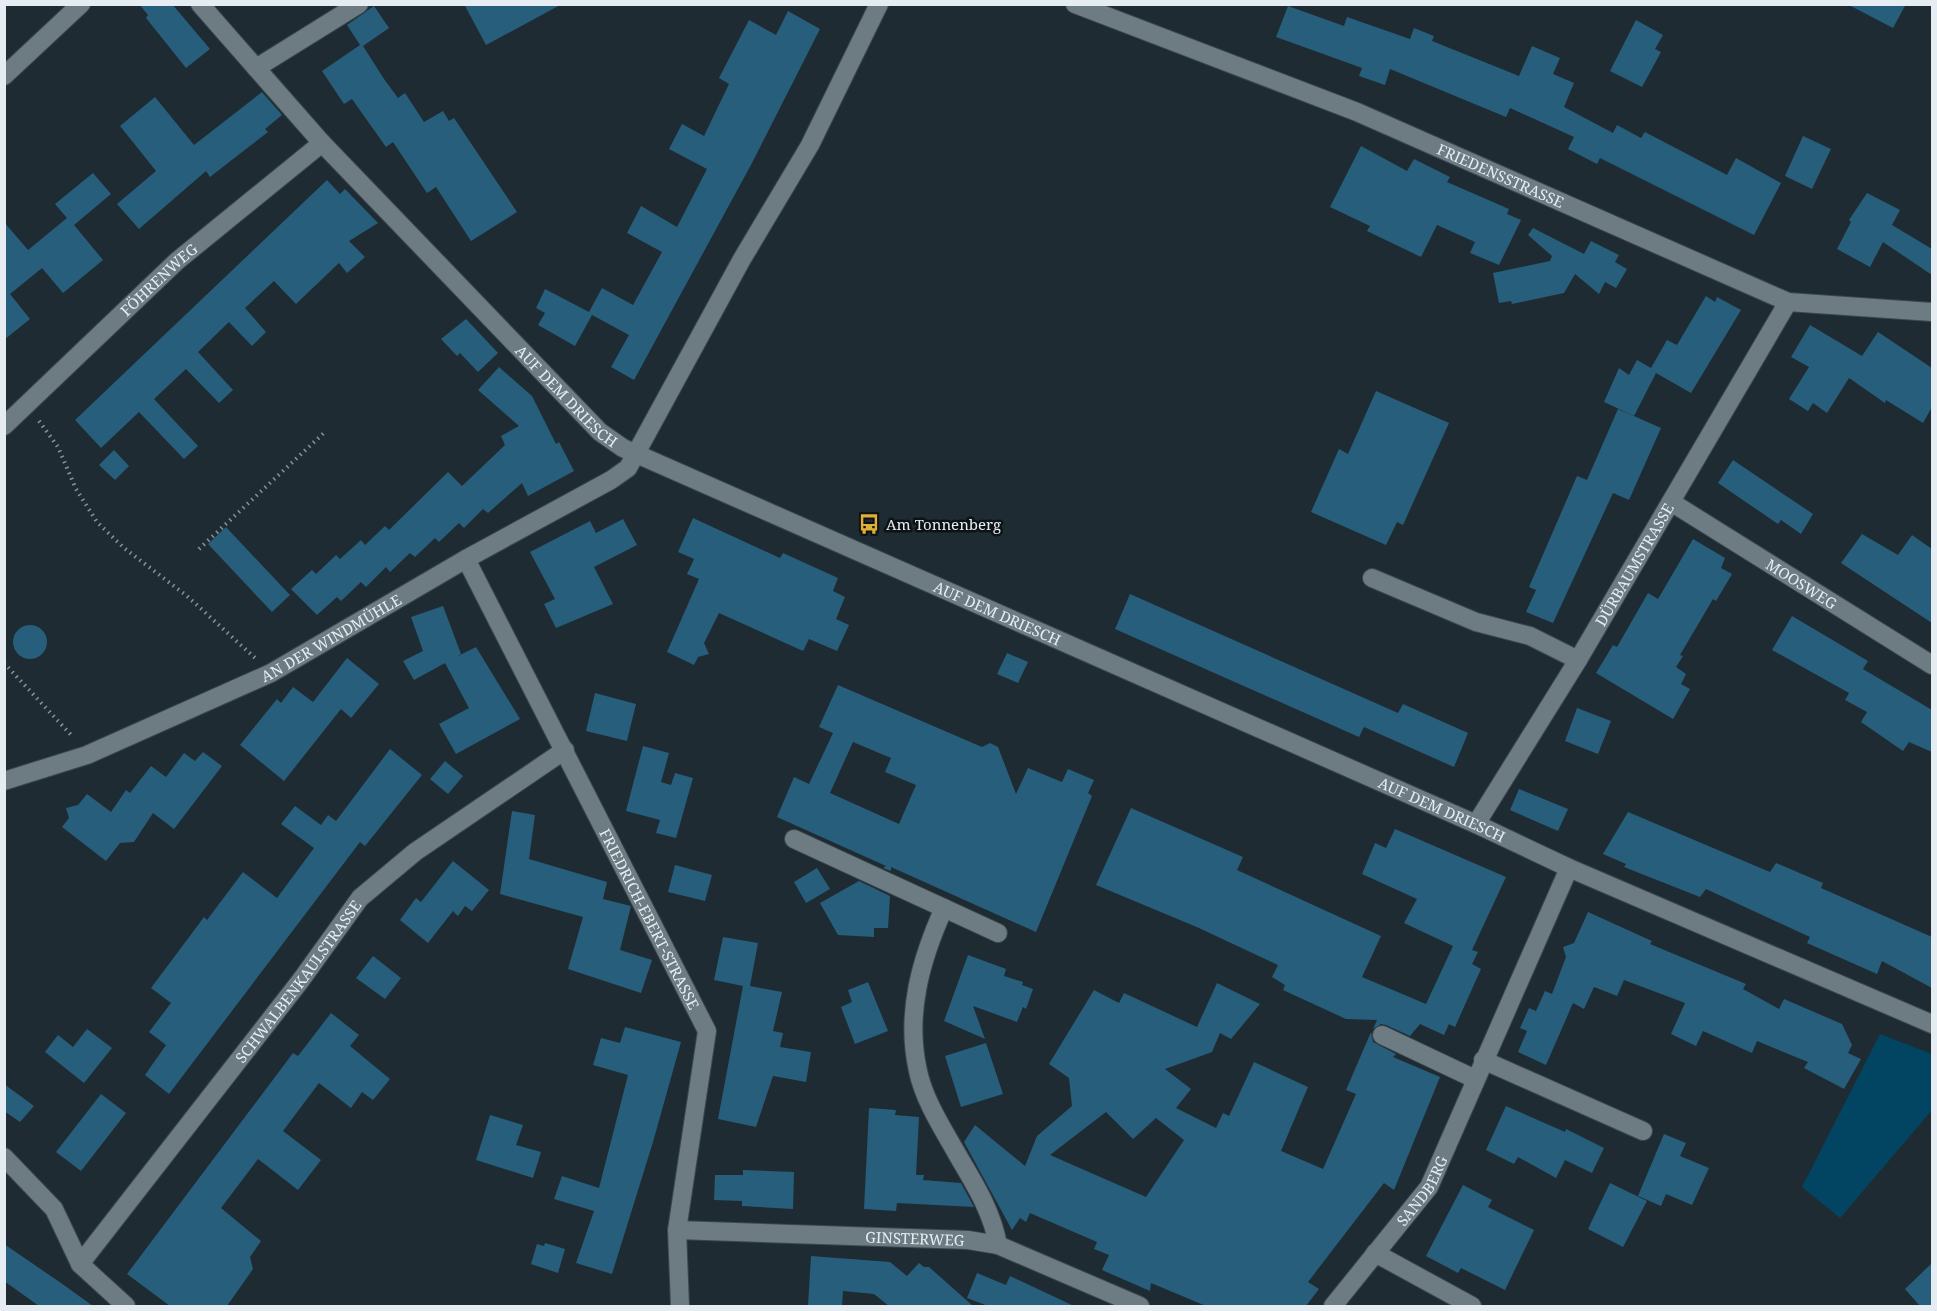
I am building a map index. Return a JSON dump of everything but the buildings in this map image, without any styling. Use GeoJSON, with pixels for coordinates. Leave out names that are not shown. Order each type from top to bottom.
{"type":"FeatureCollection","features":[{"type":"Feature","properties":{"kind":"street"},"geometry":{"type":"LineString","coordinates":[[4,76],[81,4]]}},
{"type":"Feature","properties":{"kind":"street","name":"AUF DEM DRIESCH"},"geometry":{"type":"LineString","coordinates":[[200,4],[322,143],[600,432],[636,453],[1476,824],[1569,868],[1932,1024]]}},
{"type":"Feature","properties":{"kind":"street"},"geometry":{"type":"LineString","coordinates":[[256,68],[359,4]]}},
{"type":"Feature","properties":{"kind":"street"},"geometry":{"type":"LineString","coordinates":[[636,453],[742,259],[810,146],[879,4]]}},
{"type":"Feature","properties":{"kind":"street","name":"FRIEDENSSTRASSE"},"geometry":{"type":"LineString","coordinates":[[1075,4],[1357,112],[1788,302],[1932,312]]}},
{"type":"Feature","properties":{"kind":"street","name":"FÖHRENWEG"},"geometry":{"type":"LineString","coordinates":[[4,426],[177,261],[322,143]]}},
{"type":"Feature","properties":{"kind":"street","name":"DÜRBAUMSTRASSE"},"geometry":{"type":"LineString","coordinates":[[1476,824],[1578,660],[1788,302]]}},
{"type":"Feature","properties":{"kind":"street","name":"AN DER WINDMÜHLE"},"geometry":{"type":"LineString","coordinates":[[4,781],[87,755],[271,673],[466,559],[611,480],[628,468],[636,453]]}},
{"type":"Feature","properties":{"kind":"street","name":"MOOSWEG"},"geometry":{"type":"LineString","coordinates":[[1671,502],[1932,665]]}},
{"type":"Feature","properties":{"kind":"street","name":"FRIEDRICH-EBERT-STRASSE"},"geometry":{"type":"LineString","coordinates":[[466,559],[707,1031],[676,1230],[680,1306]]}},
{"type":"Feature","properties":{"kind":"street"},"geometry":{"type":"LineString","coordinates":[[1372,578],[1476,622],[1530,636],[1578,660]]}},
{"type":"Feature","properties":{"kind":"street","name":"SCHWALBENKAULSTRASSE"},"geometry":{"type":"LineString","coordinates":[[80,1264],[301,980],[360,898],[415,852],[565,750]]}},
{"type":"Feature","properties":{"kind":"street"},"geometry":{"type":"LineString","coordinates":[[794,839],[998,933]]}},
{"type":"Feature","properties":{"kind":"street","name":"SANDBERG"},"geometry":{"type":"LineString","coordinates":[[1333,1306],[1429,1187],[1474,1079],[1569,868]]}},
{"type":"Feature","properties":{"kind":"street"},"geometry":{"type":"LineString","coordinates":[[944,908],[922,963],[916,989],[915,1037],[918,1072],[927,1096],[989,1213],[998,1245]]}},
{"type":"Feature","properties":{"kind":"street"},"geometry":{"type":"LineString","coordinates":[[1382,1035],[1474,1079]]}},
{"type":"Feature","properties":{"kind":"street"},"geometry":{"type":"LineString","coordinates":[[1483,1060],[1643,1131]]}},
{"type":"Feature","properties":{"kind":"street"},"geometry":{"type":"LineString","coordinates":[[4,1157],[54,1209],[80,1264],[126,1306]]}},
{"type":"Feature","properties":{"kind":"street","name":"GINSTERWEG"},"geometry":{"type":"LineString","coordinates":[[676,1230],[968,1240],[998,1245],[1140,1306]]}},
{"type":"Feature","properties":{"kind":"street"},"geometry":{"type":"LineString","coordinates":[[1375,1253],[1472,1306]]}},
{"type":"Feature","properties":{"kind":"path"},"geometry":{"type":"LineString","coordinates":[[26,403],[58,447],[76,489],[97,522],[124,549],[204,611],[271,673]]}},
{"type":"Feature","properties":{"kind":"path"},"geometry":{"type":"LineString","coordinates":[[199,549],[326,431]]}},
{"type":"Feature","properties":{"kind":"path"},"geometry":{"type":"LineString","coordinates":[[4,663],[62,722],[87,755]]}},
{"type":"Feature","properties":{"kind":"shaded area"},"geometry":{"type":"Polygon","coordinates":[[[1880,1034],[1932,1054],[1932,1110],[1840,1218],[1802,1187],[1880,1034]]]}},
{"type":"Feature","properties":{"kind":"place","name":"Am Tonnenberg"},"geometry":{"type":"Point","coordinates":[869,524]}}]}
